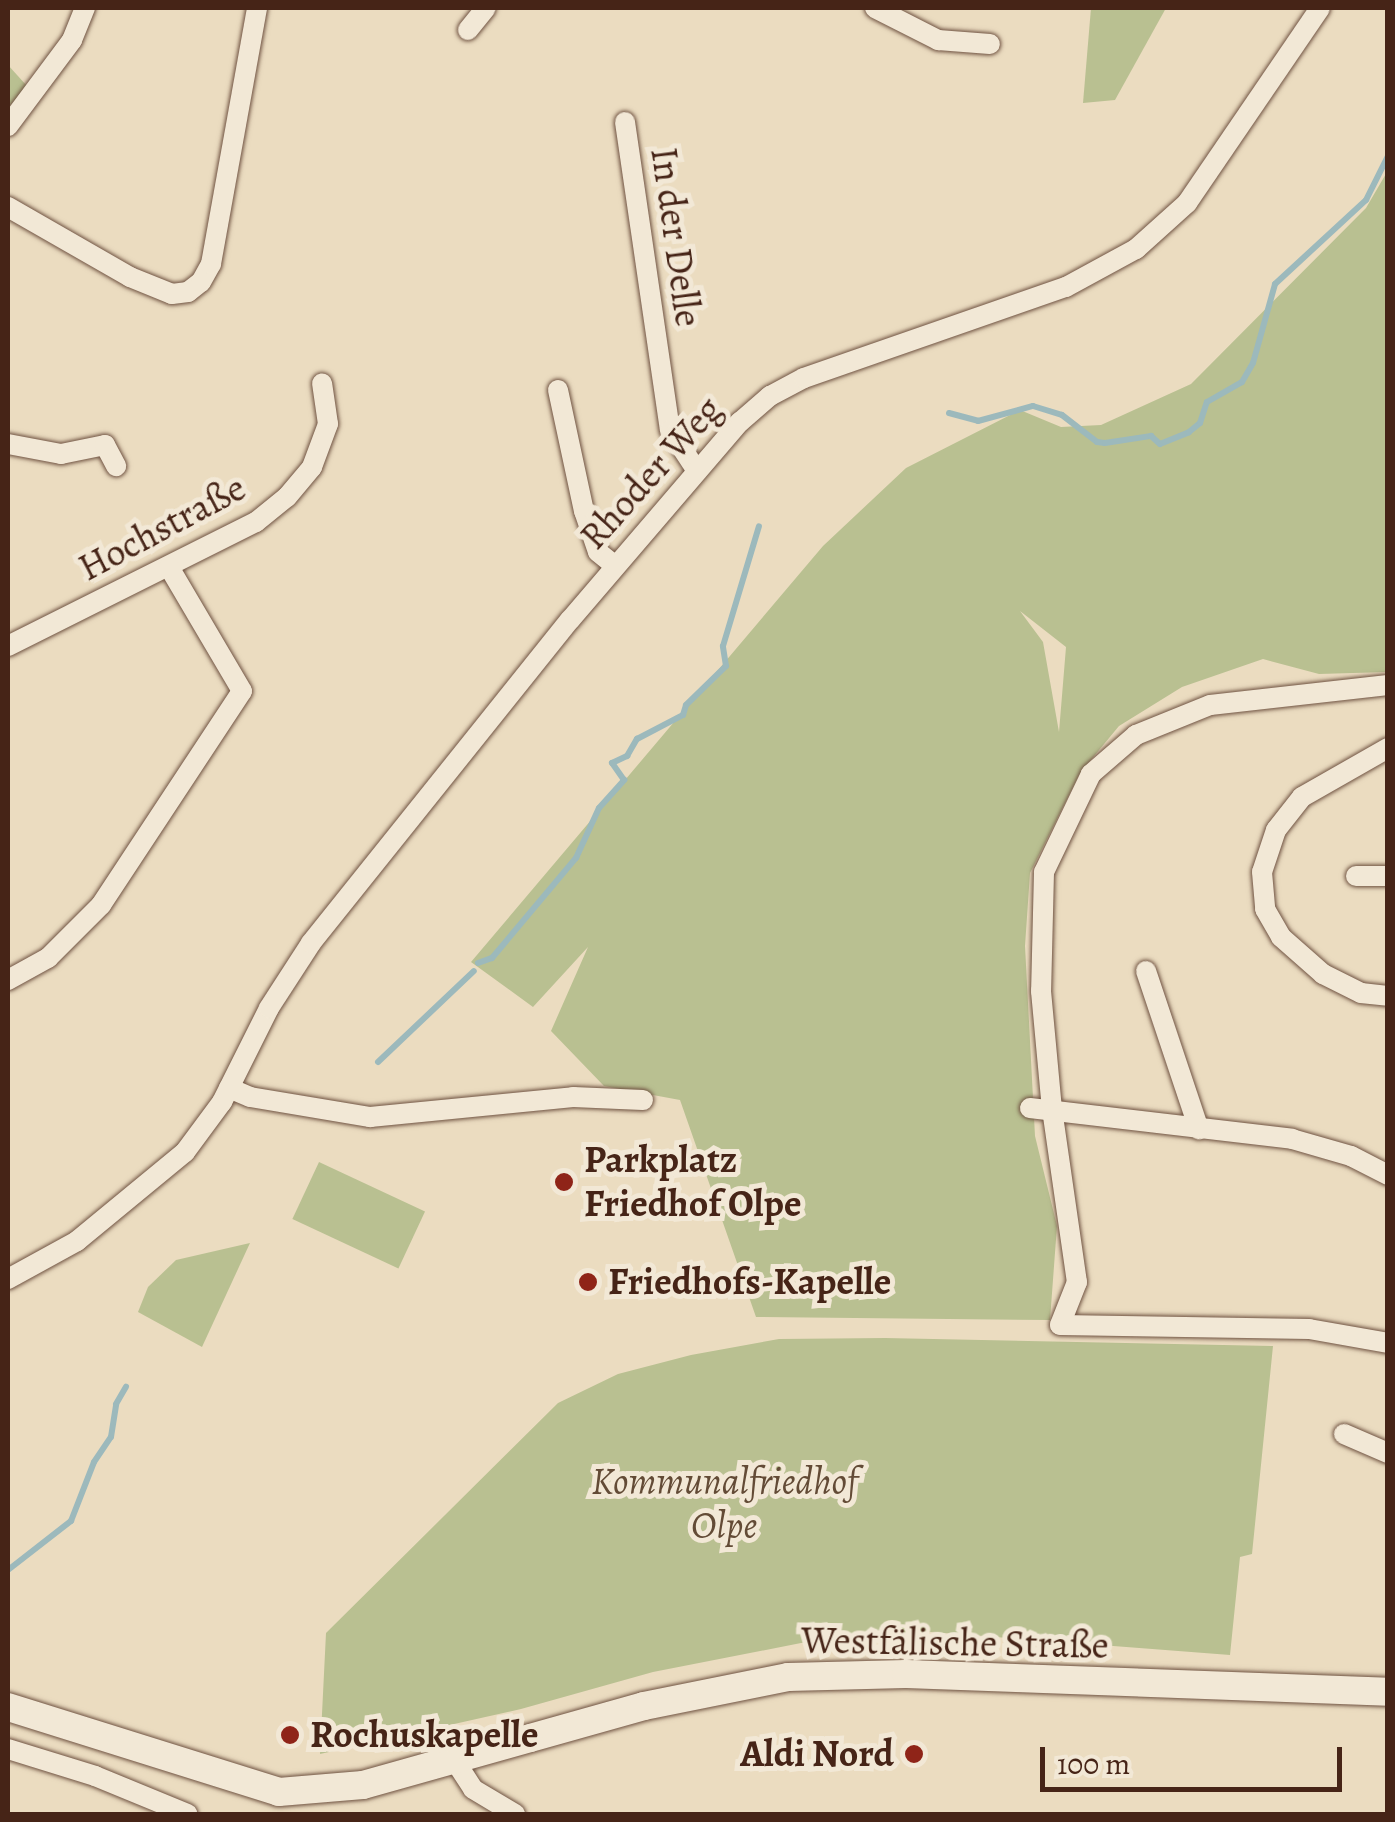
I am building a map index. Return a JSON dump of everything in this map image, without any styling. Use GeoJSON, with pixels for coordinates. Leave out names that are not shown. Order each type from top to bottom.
{"type":"FeatureCollection","features":[{"type":"Feature","properties":{"kind":"street"},"geometry":{"type":"LineString","coordinates":[[8,126],[72,40],[85,8]]}},
{"type":"Feature","properties":{"kind":"street"},"geometry":{"type":"LineString","coordinates":[[8,207],[130,278],[172,294],[188,292],[201,282],[210,264],[257,8]]}},
{"type":"Feature","properties":{"kind":"street"},"geometry":{"type":"LineString","coordinates":[[468,30],[486,8]]}},
{"type":"Feature","properties":{"kind":"street"},"geometry":{"type":"LineString","coordinates":[[875,8],[938,40],[990,44]]}},
{"type":"Feature","properties":{"kind":"street","name":"Rhoder Weg"},"geometry":{"type":"LineString","coordinates":[[8,1279],[77,1241],[174,1162],[210,1122],[269,1008],[311,942],[615,566],[740,422],[770,396],[804,378],[1066,287],[1136,250],[1186,203],[1320,8]]}},
{"type":"Feature","properties":{"kind":"street","name":"In der Delle"},"geometry":{"type":"LineString","coordinates":[[624,122],[670,430],[697,472]]}},
{"type":"Feature","properties":{"kind":"street","name":"Hochstraße"},"geometry":{"type":"LineString","coordinates":[[8,646],[256,522],[288,498],[312,467],[328,424],[322,383]]}},
{"type":"Feature","properties":{"kind":"street"},"geometry":{"type":"LineString","coordinates":[[558,390],[584,511],[598,552],[615,566]]}},
{"type":"Feature","properties":{"kind":"street"},"geometry":{"type":"LineString","coordinates":[[8,444],[61,454],[105,445],[116,466]]}},
{"type":"Feature","properties":{"kind":"street"},"geometry":{"type":"LineString","coordinates":[[8,980],[48,958],[102,905],[242,692],[169,567]]}},
{"type":"Feature","properties":{"kind":"street"},"geometry":{"type":"LineString","coordinates":[[1388,685],[1210,705],[1136,735],[1091,774],[1044,872],[1041,992],[1052,1109],[1078,1282],[1060,1325],[1309,1329],[1388,1343]]}},
{"type":"Feature","properties":{"kind":"street"},"geometry":{"type":"LineString","coordinates":[[1388,748],[1302,797],[1276,830],[1262,872],[1265,909],[1281,937],[1323,974],[1361,994],[1388,996]]}},
{"type":"Feature","properties":{"kind":"street"},"geometry":{"type":"LineString","coordinates":[[1356,876],[1388,876]]}},
{"type":"Feature","properties":{"kind":"street"},"geometry":{"type":"LineString","coordinates":[[1146,971],[1199,1129]]}},
{"type":"Feature","properties":{"kind":"street"},"geometry":{"type":"LineString","coordinates":[[229,1088],[268,1101],[370,1117],[573,1098],[643,1100]]}},
{"type":"Feature","properties":{"kind":"street"},"geometry":{"type":"LineString","coordinates":[[1030,1108],[1292,1139],[1351,1156],[1388,1175]]}},
{"type":"Feature","properties":{"kind":"street"},"geometry":{"type":"LineString","coordinates":[[1344,1434],[1388,1453]]}},
{"type":"Feature","properties":{"kind":"street","name":"Westfälische Straße"},"geometry":{"type":"LineString","coordinates":[[8,1707],[279,1792],[363,1785],[644,1706],[788,1677],[906,1674],[1388,1692]]}},
{"type":"Feature","properties":{"kind":"street"},"geometry":{"type":"LineString","coordinates":[[8,1748],[183,1812]]}},
{"type":"Feature","properties":{"kind":"street"},"geometry":{"type":"LineString","coordinates":[[455,1761],[472,1789],[515,1814]]}},
{"type":"Feature","properties":{"kind":"green space"},"geometry":{"type":"Polygon","coordinates":[[[1091,8],[1166,8],[1115,100],[1083,103],[1091,8]]]}},
{"type":"Feature","properties":{"kind":"green space"},"geometry":{"type":"Polygon","coordinates":[[[8,65],[27,86],[8,108],[8,65]]]}},
{"type":"Feature","properties":{"kind":"green space"},"geometry":{"type":"Polygon","coordinates":[[[1387,172],[1387,672],[1319,674],[1263,659],[1182,687],[1119,726],[1080,773],[1030,873],[1025,946],[1035,1136],[1057,1226],[1050,1320],[756,1317],[680,1100],[604,1086],[551,1031],[588,947],[533,1007],[471,962],[823,546],[906,468],[1020,410],[1061,427],[1101,425],[1191,384],[1366,208],[1387,172]],[[1020,611],[1043,642],[1059,732],[1066,647],[1020,611]]]}},
{"type":"Feature","properties":{"kind":"green space"},"geometry":{"type":"Polygon","coordinates":[[[319,1162],[425,1211],[398,1269],[292,1219],[319,1162]]]}},
{"type":"Feature","properties":{"kind":"green space"},"geometry":{"type":"Polygon","coordinates":[[[250,1243],[202,1347],[138,1312],[148,1287],[176,1260],[250,1243]]]}},
{"type":"Feature","properties":{"kind":"green space","name":"Kommunalfriedhof Olpe"},"geometry":{"type":"Polygon","coordinates":[[[779,1339],[1273,1346],[1252,1554],[1240,1557],[1230,1655],[931,1632],[801,1643],[653,1672],[521,1709],[320,1754],[326,1633],[558,1403],[618,1374],[691,1355],[779,1339]]]}},
{"type":"Feature","properties":{"kind":"waterway"},"geometry":{"type":"LineString","coordinates":[[949,413],[978,421],[1033,406],[1062,415],[1097,442],[1105,443],[1151,436],[1160,444],[1189,432],[1200,423],[1207,402],[1242,382],[1253,363],[1275,284],[1366,200],[1388,156]]}},
{"type":"Feature","properties":{"kind":"waterway"},"geometry":{"type":"LineString","coordinates":[[478,963],[492,958],[576,858],[599,808],[624,780],[612,763],[627,756],[637,739],[683,715],[686,705],[726,666],[723,646],[759,526]]}},
{"type":"Feature","properties":{"kind":"waterway"},"geometry":{"type":"LineString","coordinates":[[378,1062],[474,971]]}},
{"type":"Feature","properties":{"kind":"waterway"},"geometry":{"type":"LineString","coordinates":[[8,1570],[71,1521],[94,1462],[111,1437],[116,1404],[126,1387]]}},
{"type":"Feature","properties":{"kind":"place","name":"Parkplatz Friedhof Olpe"},"geometry":{"type":"Point","coordinates":[564,1182]}},
{"type":"Feature","properties":{"kind":"place","name":"Friedhofs-Kapelle"},"geometry":{"type":"Point","coordinates":[588,1282]}},
{"type":"Feature","properties":{"kind":"place","name":"Rochuskapelle"},"geometry":{"type":"Point","coordinates":[290,1735]}},
{"type":"Feature","properties":{"kind":"place","name":"Aldi Nord"},"geometry":{"type":"Point","coordinates":[914,1754]}}]}
